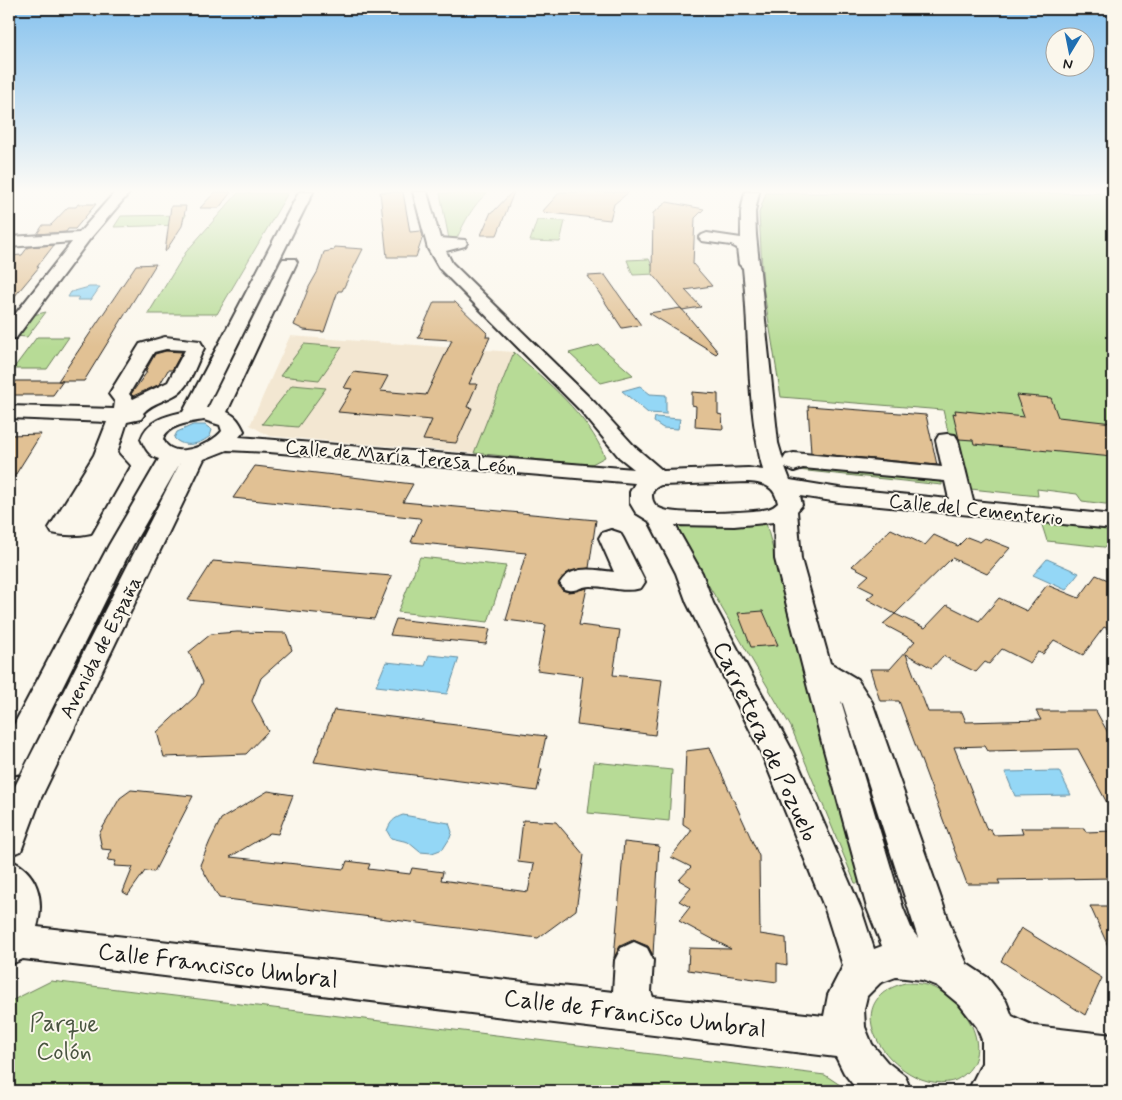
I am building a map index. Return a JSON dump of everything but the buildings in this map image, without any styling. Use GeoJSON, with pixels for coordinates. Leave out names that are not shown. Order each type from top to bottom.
{"type":"FeatureCollection","features":[{"type":"Feature","properties":{"kind":"street"},"geometry":{"type":"LineString","coordinates":[[9,334],[79,243]]}},
{"type":"Feature","properties":{"kind":"street"},"geometry":{"type":"LineString","coordinates":[[174,448],[166,423],[189,415],[279,243]]}},
{"type":"Feature","properties":{"kind":"street"},"geometry":{"type":"LineString","coordinates":[[216,415],[298,243]]}},
{"type":"Feature","properties":{"kind":"street"},"geometry":{"type":"LineString","coordinates":[[434,243],[445,265],[588,407],[627,452],[653,492],[748,475],[765,477],[784,496]]}},
{"type":"Feature","properties":{"kind":"street"},"geometry":{"type":"LineString","coordinates":[[739,243],[745,288],[757,348]]}},
{"type":"Feature","properties":{"kind":"street"},"geometry":{"type":"LineString","coordinates":[[741,243],[745,246],[749,283],[754,298]]}},
{"type":"Feature","properties":{"kind":"street"},"geometry":{"type":"LineString","coordinates":[[749,243],[766,443],[784,496],[788,559],[817,669],[842,705],[953,974]]}},
{"type":"Feature","properties":{"kind":"street"},"geometry":{"type":"LineString","coordinates":[[9,412],[127,414],[189,415],[216,415],[229,421],[233,426],[233,431],[225,443],[216,448],[174,448],[127,414],[119,394],[149,347],[165,333]]}},
{"type":"Feature","properties":{"kind":"street"},"geometry":{"type":"LineString","coordinates":[[9,420],[127,414],[173,387],[184,368],[190,341],[149,347]]}},
{"type":"Feature","properties":{"kind":"street"},"geometry":{"type":"LineString","coordinates":[[127,379],[136,378],[156,348],[166,345],[188,347],[187,353],[180,364],[184,368]]}},
{"type":"Feature","properties":{"kind":"street"},"geometry":{"type":"LineString","coordinates":[[105,455],[127,414]]}},
{"type":"Feature","properties":{"kind":"street"},"geometry":{"type":"LineString","coordinates":[[947,440],[962,507]]}},
{"type":"Feature","properties":{"kind":"street","name":"Calle de María Teresa León"},"geometry":{"type":"LineString","coordinates":[[225,443],[269,444],[602,474],[653,492]]}},
{"type":"Feature","properties":{"kind":"street"},"geometry":{"type":"LineString","coordinates":[[748,475],[760,463],[766,443]]}},
{"type":"Feature","properties":{"kind":"street","name":"Avenida de España"},"geometry":{"type":"LineString","coordinates":[[9,764],[121,545],[174,448]]}},
{"type":"Feature","properties":{"kind":"street","name":"Avenida de España"},"geometry":{"type":"LineString","coordinates":[[9,841],[24,800],[174,448]]}},
{"type":"Feature","properties":{"kind":"street"},"geometry":{"type":"LineString","coordinates":[[602,474],[615,467],[627,452]]}},
{"type":"Feature","properties":{"kind":"street"},"geometry":{"type":"LineString","coordinates":[[955,475],[794,460],[794,464],[953,479],[962,507]]}},
{"type":"Feature","properties":{"kind":"street","name":"Calle de María Teresa León"},"geometry":{"type":"LineString","coordinates":[[577,472],[653,492]]}},
{"type":"Feature","properties":{"kind":"street","name":"Calle del Cementerio"},"geometry":{"type":"LineString","coordinates":[[653,492],[683,518],[774,515],[784,496],[839,495],[1113,522]]}},
{"type":"Feature","properties":{"kind":"street","name":"Carretera de Pozuelo"},"geometry":{"type":"LineString","coordinates":[[653,492],[689,573],[700,603],[777,752],[843,910],[863,971]]}},
{"type":"Feature","properties":{"kind":"street"},"geometry":{"type":"LineString","coordinates":[[573,583],[584,577],[632,582],[611,538]]}},
{"type":"Feature","properties":{"kind":"street"},"geometry":{"type":"LineString","coordinates":[[842,705],[885,908],[898,941],[913,959]]}},
{"type":"Feature","properties":{"kind":"street"},"geometry":{"type":"LineString","coordinates":[[9,875],[14,879],[22,896],[22,917],[11,945]]}},
{"type":"Feature","properties":{"kind":"street","name":"Calle Francisco Umbral"},"geometry":{"type":"LineString","coordinates":[[11,945],[422,988]]}},
{"type":"Feature","properties":{"kind":"street"},"geometry":{"type":"LineString","coordinates":[[890,1091],[880,1084],[861,1063],[848,1039],[844,1022],[844,1006],[848,991],[863,971],[880,962],[896,958],[913,959],[933,964],[953,974],[972,989],[988,1008],[999,1030],[1002,1050],[995,1081],[1037,1070],[1113,1079]]}},
{"type":"Feature","properties":{"kind":"street"},"geometry":{"type":"LineString","coordinates":[[634,960],[632,992],[639,1014]]}},
{"type":"Feature","properties":{"kind":"street","name":"Calle de Francisco Umbral"},"geometry":{"type":"LineString","coordinates":[[422,988],[848,1039]]}},
{"type":"Feature","properties":{"kind":"street"},"geometry":{"type":"LineString","coordinates":[[999,1030],[1032,1046],[1113,1055]]}},
{"type":"Feature","properties":{"kind":"shaded area"},"geometry":{"type":"Polygon","coordinates":[[[290,336],[514,352],[474,453],[269,436],[250,425],[290,336]]]}},
{"type":"Feature","properties":{"kind":"green space"},"geometry":{"type":"Polygon","coordinates":[[[194,243],[258,243],[217,314],[148,314],[186,252],[194,243]]]}},
{"type":"Feature","properties":{"kind":"green space"},"geometry":{"type":"Polygon","coordinates":[[[761,243],[1113,243],[1113,505],[1082,501],[1077,494],[1037,489],[1038,496],[961,488],[943,410],[781,397],[763,286],[761,243]]]}},
{"type":"Feature","properties":{"kind":"green space"},"geometry":{"type":"Polygon","coordinates":[[[649,259],[656,274],[633,275],[627,260],[649,259]]]}},
{"type":"Feature","properties":{"kind":"green space"},"geometry":{"type":"Polygon","coordinates":[[[46,312],[27,337],[14,336],[29,316],[46,312]]]}},
{"type":"Feature","properties":{"kind":"green space"},"geometry":{"type":"Polygon","coordinates":[[[37,337],[69,337],[47,369],[13,369],[37,337]]]}},
{"type":"Feature","properties":{"kind":"green space"},"geometry":{"type":"Polygon","coordinates":[[[304,344],[342,347],[319,380],[280,376],[304,344]]]}},
{"type":"Feature","properties":{"kind":"green space"},"geometry":{"type":"Polygon","coordinates":[[[599,345],[633,375],[601,383],[569,353],[599,345]]]}},
{"type":"Feature","properties":{"kind":"green space"},"geometry":{"type":"Polygon","coordinates":[[[514,352],[553,387],[578,413],[589,427],[605,457],[592,464],[582,464],[474,453],[514,352]]]}},
{"type":"Feature","properties":{"kind":"green space"},"geometry":{"type":"Polygon","coordinates":[[[292,385],[326,388],[298,427],[262,424],[292,385]]]}},
{"type":"Feature","properties":{"kind":"green space"},"geometry":{"type":"Polygon","coordinates":[[[788,466],[942,482],[942,485],[788,469],[788,466]]]}},
{"type":"Feature","properties":{"kind":"green space"},"geometry":{"type":"Polygon","coordinates":[[[1041,522],[1111,529],[1113,548],[1047,541],[1041,522]]]}},
{"type":"Feature","properties":{"kind":"green space"},"geometry":{"type":"Polygon","coordinates":[[[766,523],[841,813],[862,880],[861,883],[855,883],[791,727],[677,531],[680,524],[766,523]]]}},
{"type":"Feature","properties":{"kind":"green space"},"geometry":{"type":"Polygon","coordinates":[[[420,557],[506,566],[488,622],[398,612],[420,557]]]}},
{"type":"Feature","properties":{"kind":"green space"},"geometry":{"type":"Polygon","coordinates":[[[594,762],[672,770],[669,821],[588,813],[594,762]]]}},
{"type":"Feature","properties":{"kind":"green space","name":"Parque Colón"},"geometry":{"type":"Polygon","coordinates":[[[51,981],[825,1075],[849,1091],[9,1091],[9,1002],[51,981]]]}},
{"type":"Feature","properties":{"kind":"green space"},"geometry":{"type":"Polygon","coordinates":[[[905,983],[922,984],[938,990],[950,997],[969,1020],[977,1046],[975,1059],[968,1071],[956,1080],[935,1082],[915,1076],[896,1063],[881,1046],[872,1028],[872,1009],[882,994],[905,983]]]}},
{"type":"Feature","properties":{"kind":"water"},"geometry":{"type":"Polygon","coordinates":[[[89,287],[100,287],[91,300],[77,300],[79,297],[68,297],[71,292],[89,287]]]}},
{"type":"Feature","properties":{"kind":"water"},"geometry":{"type":"Polygon","coordinates":[[[640,386],[650,394],[666,395],[666,414],[648,413],[622,391],[640,386]]]}},
{"type":"Feature","properties":{"kind":"water"},"geometry":{"type":"Polygon","coordinates":[[[655,417],[680,419],[678,429],[663,428],[654,422],[655,417]]]}},
{"type":"Feature","properties":{"kind":"water"},"geometry":{"type":"Polygon","coordinates":[[[193,425],[205,425],[212,430],[210,436],[192,444],[183,443],[174,438],[177,432],[193,425]]]}},
{"type":"Feature","properties":{"kind":"water"},"geometry":{"type":"Polygon","coordinates":[[[1047,559],[1079,573],[1066,590],[1033,575],[1047,559]]]}},
{"type":"Feature","properties":{"kind":"water"},"geometry":{"type":"Polygon","coordinates":[[[429,655],[459,658],[447,694],[376,686],[386,662],[425,666],[429,655]]]}},
{"type":"Feature","properties":{"kind":"water"},"geometry":{"type":"Polygon","coordinates":[[[1059,771],[1071,795],[1015,796],[1005,772],[1059,771]]]}},
{"type":"Feature","properties":{"kind":"water"},"geometry":{"type":"Polygon","coordinates":[[[403,815],[449,823],[452,832],[443,849],[432,853],[420,852],[408,842],[391,838],[387,831],[390,825],[395,819],[403,815]]]}}]}
